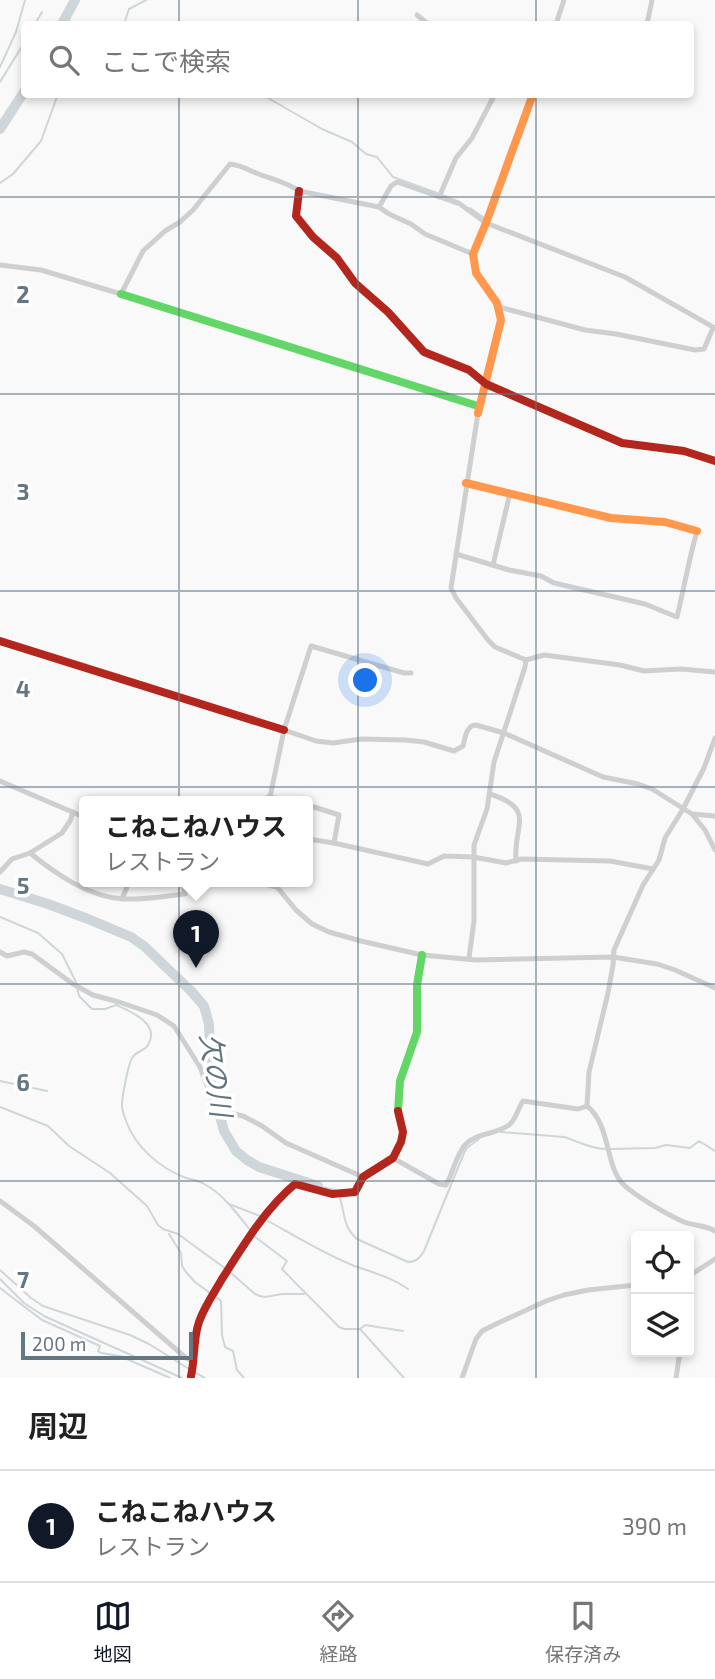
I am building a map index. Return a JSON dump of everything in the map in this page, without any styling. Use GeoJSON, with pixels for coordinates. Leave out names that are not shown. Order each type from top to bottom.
{"type":"FeatureCollection","features":[{"type":"Feature","properties":{"kind":"street"},"geometry":{"type":"LineString","coordinates":[[557,21],[564,0]]}},
{"type":"Feature","properties":{"kind":"street"},"geometry":{"type":"LineString","coordinates":[[648,21],[652,0]]}},
{"type":"Feature","properties":{"kind":"street"},"geometry":{"type":"LineString","coordinates":[[417,15],[424,21]]}},
{"type":"Feature","properties":{"kind":"street"},"geometry":{"type":"LineString","coordinates":[[439,197],[456,158],[472,138],[493,98]]}},
{"type":"Feature","properties":{"kind":"street"},"geometry":{"type":"LineString","coordinates":[[532,98],[473,254],[476,273],[494,297],[501,320],[478,410],[451,588],[495,647],[526,660],[544,656],[620,665],[644,671],[681,669],[715,672]]}},
{"type":"Feature","properties":{"kind":"street"},"geometry":{"type":"LineString","coordinates":[[121,294],[143,251],[164,231],[193,210],[230,164],[299,191],[379,207],[425,234],[473,254]]}},
{"type":"Feature","properties":{"kind":"street"},"geometry":{"type":"LineString","coordinates":[[379,207],[391,186],[397,182],[460,204],[486,223],[625,277],[714,328],[704,349],[695,350],[616,334],[584,331],[499,307]]}},
{"type":"Feature","properties":{"kind":"street"},"geometry":{"type":"LineString","coordinates":[[299,191],[296,216],[313,237],[337,257],[355,284],[388,312],[425,352],[469,370],[486,384],[622,443],[684,451],[715,461]]}},
{"type":"Feature","properties":{"kind":"street"},"geometry":{"type":"LineString","coordinates":[[0,265],[41,270],[121,294],[478,410]]}},
{"type":"Feature","properties":{"kind":"street"},"geometry":{"type":"LineString","coordinates":[[456,554],[509,570],[541,576],[554,583],[645,604],[677,617],[687,564],[697,531],[665,522],[611,518],[467,483]]}},
{"type":"Feature","properties":{"kind":"street"},"geometry":{"type":"LineString","coordinates":[[493,565],[510,494]]}},
{"type":"Feature","properties":{"kind":"street"},"geometry":{"type":"LineString","coordinates":[[0,641],[316,741],[333,743],[361,739],[405,740],[424,742],[454,751],[463,746],[472,725],[504,733],[603,777],[652,789],[692,814],[715,850]]}},
{"type":"Feature","properties":{"kind":"street"},"geometry":{"type":"LineString","coordinates":[[269,796],[285,730],[311,646],[411,673]]}},
{"type":"Feature","properties":{"kind":"street"},"geometry":{"type":"LineString","coordinates":[[469,958],[474,921],[474,845],[487,809],[494,762],[526,660]]}},
{"type":"Feature","properties":{"kind":"street"},"geometry":{"type":"LineString","coordinates":[[587,1106],[589,1072],[614,965],[614,950],[659,860],[665,838],[704,768],[715,738]]}},
{"type":"Feature","properties":{"kind":"street"},"geometry":{"type":"LineString","coordinates":[[0,781],[79,815]]}},
{"type":"Feature","properties":{"kind":"street"},"geometry":{"type":"LineString","coordinates":[[490,794],[503,798],[518,810],[520,816],[516,861]]}},
{"type":"Feature","properties":{"kind":"street"},"geometry":{"type":"LineString","coordinates":[[313,806],[339,815],[334,843]]}},
{"type":"Feature","properties":{"kind":"street"},"geometry":{"type":"LineString","coordinates":[[0,872],[12,859],[30,853],[62,832],[73,812]]}},
{"type":"Feature","properties":{"kind":"street"},"geometry":{"type":"LineString","coordinates":[[692,814],[715,816]]}},
{"type":"Feature","properties":{"kind":"street"},"geometry":{"type":"LineString","coordinates":[[313,840],[428,864],[444,856],[473,857],[506,863],[521,859],[610,861],[653,869]]}},
{"type":"Feature","properties":{"kind":"street"},"geometry":{"type":"LineString","coordinates":[[30,853],[79,886]]}},
{"type":"Feature","properties":{"kind":"street"},"geometry":{"type":"LineString","coordinates":[[81,887],[103,896],[122,899],[185,894],[184,887]]}},
{"type":"Feature","properties":{"kind":"street"},"geometry":{"type":"LineString","coordinates":[[89,891],[91,887]]}},
{"type":"Feature","properties":{"kind":"street"},"geometry":{"type":"LineString","coordinates":[[122,899],[126,887]]}},
{"type":"Feature","properties":{"kind":"street"},"geometry":{"type":"LineString","coordinates":[[279,887],[296,910],[312,924],[361,942],[422,955],[492,961],[613,957],[657,964],[715,988]]}},
{"type":"Feature","properties":{"kind":"street"},"geometry":{"type":"LineString","coordinates":[[0,952],[7,956],[24,952],[32,954],[93,995],[157,1015],[174,1026],[200,1067],[214,1105],[220,1111],[243,1116],[286,1143],[363,1177]]}},
{"type":"Feature","properties":{"kind":"street"},"geometry":{"type":"LineString","coordinates":[[191,1376],[200,1322],[214,1295],[227,1271],[289,1187],[295,1184],[338,1195],[355,1192],[363,1177],[393,1158],[403,1132],[398,1109],[400,1082],[417,1032],[416,985],[422,955]]}},
{"type":"Feature","properties":{"kind":"street"},"geometry":{"type":"LineString","coordinates":[[393,1158],[439,1184],[446,1185],[462,1148],[477,1137],[512,1123],[523,1101],[578,1109],[587,1106]]}},
{"type":"Feature","properties":{"kind":"street"},"geometry":{"type":"LineString","coordinates":[[587,1106],[594,1112],[620,1179],[634,1192],[686,1223],[715,1231]]}},
{"type":"Feature","properties":{"kind":"street"},"geometry":{"type":"LineString","coordinates":[[0,1201],[34,1226],[186,1358],[194,1362]]}},
{"type":"Feature","properties":{"kind":"street"},"geometry":{"type":"LineString","coordinates":[[694,1274],[715,1259]]}},
{"type":"Feature","properties":{"kind":"street"},"geometry":{"type":"LineString","coordinates":[[462,1378],[476,1339],[482,1331],[564,1295],[631,1286]]}},
{"type":"Feature","properties":{"kind":"street"},"geometry":{"type":"LineString","coordinates":[[676,1378],[679,1357]]}},
{"type":"Feature","properties":{"kind":"waterway"},"geometry":{"type":"LineString","coordinates":[[0,67],[16,32],[25,0]]}},
{"type":"Feature","properties":{"kind":"waterway"},"geometry":{"type":"LineString","coordinates":[[64,21],[75,0]]}},
{"type":"Feature","properties":{"kind":"waterway"},"geometry":{"type":"LineString","coordinates":[[125,21],[129,9],[146,0]]}},
{"type":"Feature","properties":{"kind":"waterway"},"geometry":{"type":"LineString","coordinates":[[37,21],[42,12]]}},
{"type":"Feature","properties":{"kind":"waterway"},"geometry":{"type":"LineString","coordinates":[[0,82],[21,48]]}},
{"type":"Feature","properties":{"kind":"waterway"},"geometry":{"type":"LineString","coordinates":[[0,129],[21,97]]}},
{"type":"Feature","properties":{"kind":"waterway"},"geometry":{"type":"LineString","coordinates":[[0,183],[13,174],[41,141],[57,98]]}},
{"type":"Feature","properties":{"kind":"waterway"},"geometry":{"type":"LineString","coordinates":[[268,98],[322,129],[352,142],[366,154],[377,157],[393,177],[437,193]]}},
{"type":"Feature","properties":{"kind":"waterway"},"geometry":{"type":"LineString","coordinates":[[442,195],[460,202]]}},
{"type":"Feature","properties":{"kind":"waterway"},"geometry":{"type":"LineString","coordinates":[[470,208],[483,217]]}},
{"type":"Feature","properties":{"kind":"waterway","name":"欠の川"},"geometry":{"type":"LineString","coordinates":[[0,889],[88,919],[131,937],[144,946],[204,1006],[209,1024],[211,1082],[224,1131],[236,1151],[259,1167],[318,1186]]}},
{"type":"Feature","properties":{"kind":"waterway"},"geometry":{"type":"LineString","coordinates":[[0,917],[38,933],[62,954],[76,982]]}},
{"type":"Feature","properties":{"kind":"waterway"},"geometry":{"type":"LineString","coordinates":[[77,987],[79,996],[92,1009],[105,1009],[116,1005],[142,1019],[150,1031],[148,1045],[130,1062],[123,1095],[123,1113],[136,1140],[150,1156],[167,1169],[213,1189],[251,1231]]}},
{"type":"Feature","properties":{"kind":"waterway"},"geometry":{"type":"LineString","coordinates":[[0,1081],[47,1091]]}},
{"type":"Feature","properties":{"kind":"waterway"},"geometry":{"type":"LineString","coordinates":[[0,1107],[48,1126],[69,1146],[110,1173],[147,1206],[158,1225],[178,1234],[226,1269]]}},
{"type":"Feature","properties":{"kind":"waterway","name":"欠の川"},"geometry":{"type":"LineString","coordinates":[[501,1132],[564,1137],[605,1149]]}},
{"type":"Feature","properties":{"kind":"waterway","name":"欠の川"},"geometry":{"type":"LineString","coordinates":[[340,1198],[347,1225],[357,1239],[408,1262],[416,1260],[424,1251],[464,1153],[479,1139]]}},
{"type":"Feature","properties":{"kind":"waterway","name":"欠の川"},"geometry":{"type":"LineString","coordinates":[[611,1149],[655,1148],[666,1145],[690,1148],[699,1141],[715,1151]]}},
{"type":"Feature","properties":{"kind":"waterway","name":"欠の川"},"geometry":{"type":"LineString","coordinates":[[318,1186],[335,1190]]}},
{"type":"Feature","properties":{"kind":"waterway"},"geometry":{"type":"LineString","coordinates":[[229,1204],[260,1216]]}},
{"type":"Feature","properties":{"kind":"waterway"},"geometry":{"type":"LineString","coordinates":[[268,1221],[330,1255],[408,1289]]}},
{"type":"Feature","properties":{"kind":"waterway"},"geometry":{"type":"LineString","coordinates":[[169,1234],[181,1253],[182,1266],[186,1272],[210,1293]]}},
{"type":"Feature","properties":{"kind":"waterway"},"geometry":{"type":"LineString","coordinates":[[254,1236],[287,1261],[282,1269],[339,1327],[360,1329],[404,1378]]}},
{"type":"Feature","properties":{"kind":"waterway"},"geometry":{"type":"LineString","coordinates":[[0,1270],[43,1306],[130,1335],[189,1369]]}},
{"type":"Feature","properties":{"kind":"waterway"},"geometry":{"type":"LineString","coordinates":[[231,1273],[260,1296],[304,1294]]}},
{"type":"Feature","properties":{"kind":"waterway"},"geometry":{"type":"LineString","coordinates":[[0,1279],[24,1303],[44,1316],[182,1378]]}},
{"type":"Feature","properties":{"kind":"waterway"},"geometry":{"type":"LineString","coordinates":[[0,1288],[42,1320],[100,1346],[98,1351],[101,1353],[120,1356],[170,1378]]}},
{"type":"Feature","properties":{"kind":"waterway"},"geometry":{"type":"LineString","coordinates":[[215,1296],[221,1301],[225,1347],[233,1351],[237,1370],[244,1378]]}},
{"type":"Feature","properties":{"kind":"waterway"},"geometry":{"type":"LineString","coordinates":[[360,1329],[365,1325],[403,1331]]}},
{"type":"Feature","properties":{"kind":"waterway"},"geometry":{"type":"LineString","coordinates":[[194,1372],[205,1378]]}},
{"type":"Feature","properties":{"kind":"traffic: fast"},"geometry":{"type":"LineString","coordinates":[[121,294],[478,406]]}},
{"type":"Feature","properties":{"kind":"traffic: fast"},"geometry":{"type":"LineString","coordinates":[[398,1111],[400,1081],[417,1032],[417,985],[422,955]]}},
{"type":"Feature","properties":{"kind":"traffic: slow"},"geometry":{"type":"LineString","coordinates":[[478,413],[501,320],[497,303],[476,273],[473,254],[532,98]]}},
{"type":"Feature","properties":{"kind":"traffic: slow"},"geometry":{"type":"LineString","coordinates":[[466,483],[611,518],[665,522],[697,531]]}},
{"type":"Feature","properties":{"kind":"traffic: jam"},"geometry":{"type":"LineString","coordinates":[[299,191],[296,216],[313,237],[337,258],[355,283],[388,312],[424,352],[469,370],[486,384],[622,443],[684,451],[715,461]]}},
{"type":"Feature","properties":{"kind":"traffic: jam"},"geometry":{"type":"LineString","coordinates":[[0,641],[284,730]]}},
{"type":"Feature","properties":{"kind":"traffic: jam"},"geometry":{"type":"LineString","coordinates":[[191,1376],[196,1335],[204,1311],[264,1216],[295,1184],[332,1194],[355,1192],[363,1177],[393,1158],[403,1132],[398,1111]]}},
{"type":"Feature","properties":{"kind":"place","name":"こねこねハウス"},"geometry":{"type":"Point","coordinates":[196,968]}}]}
